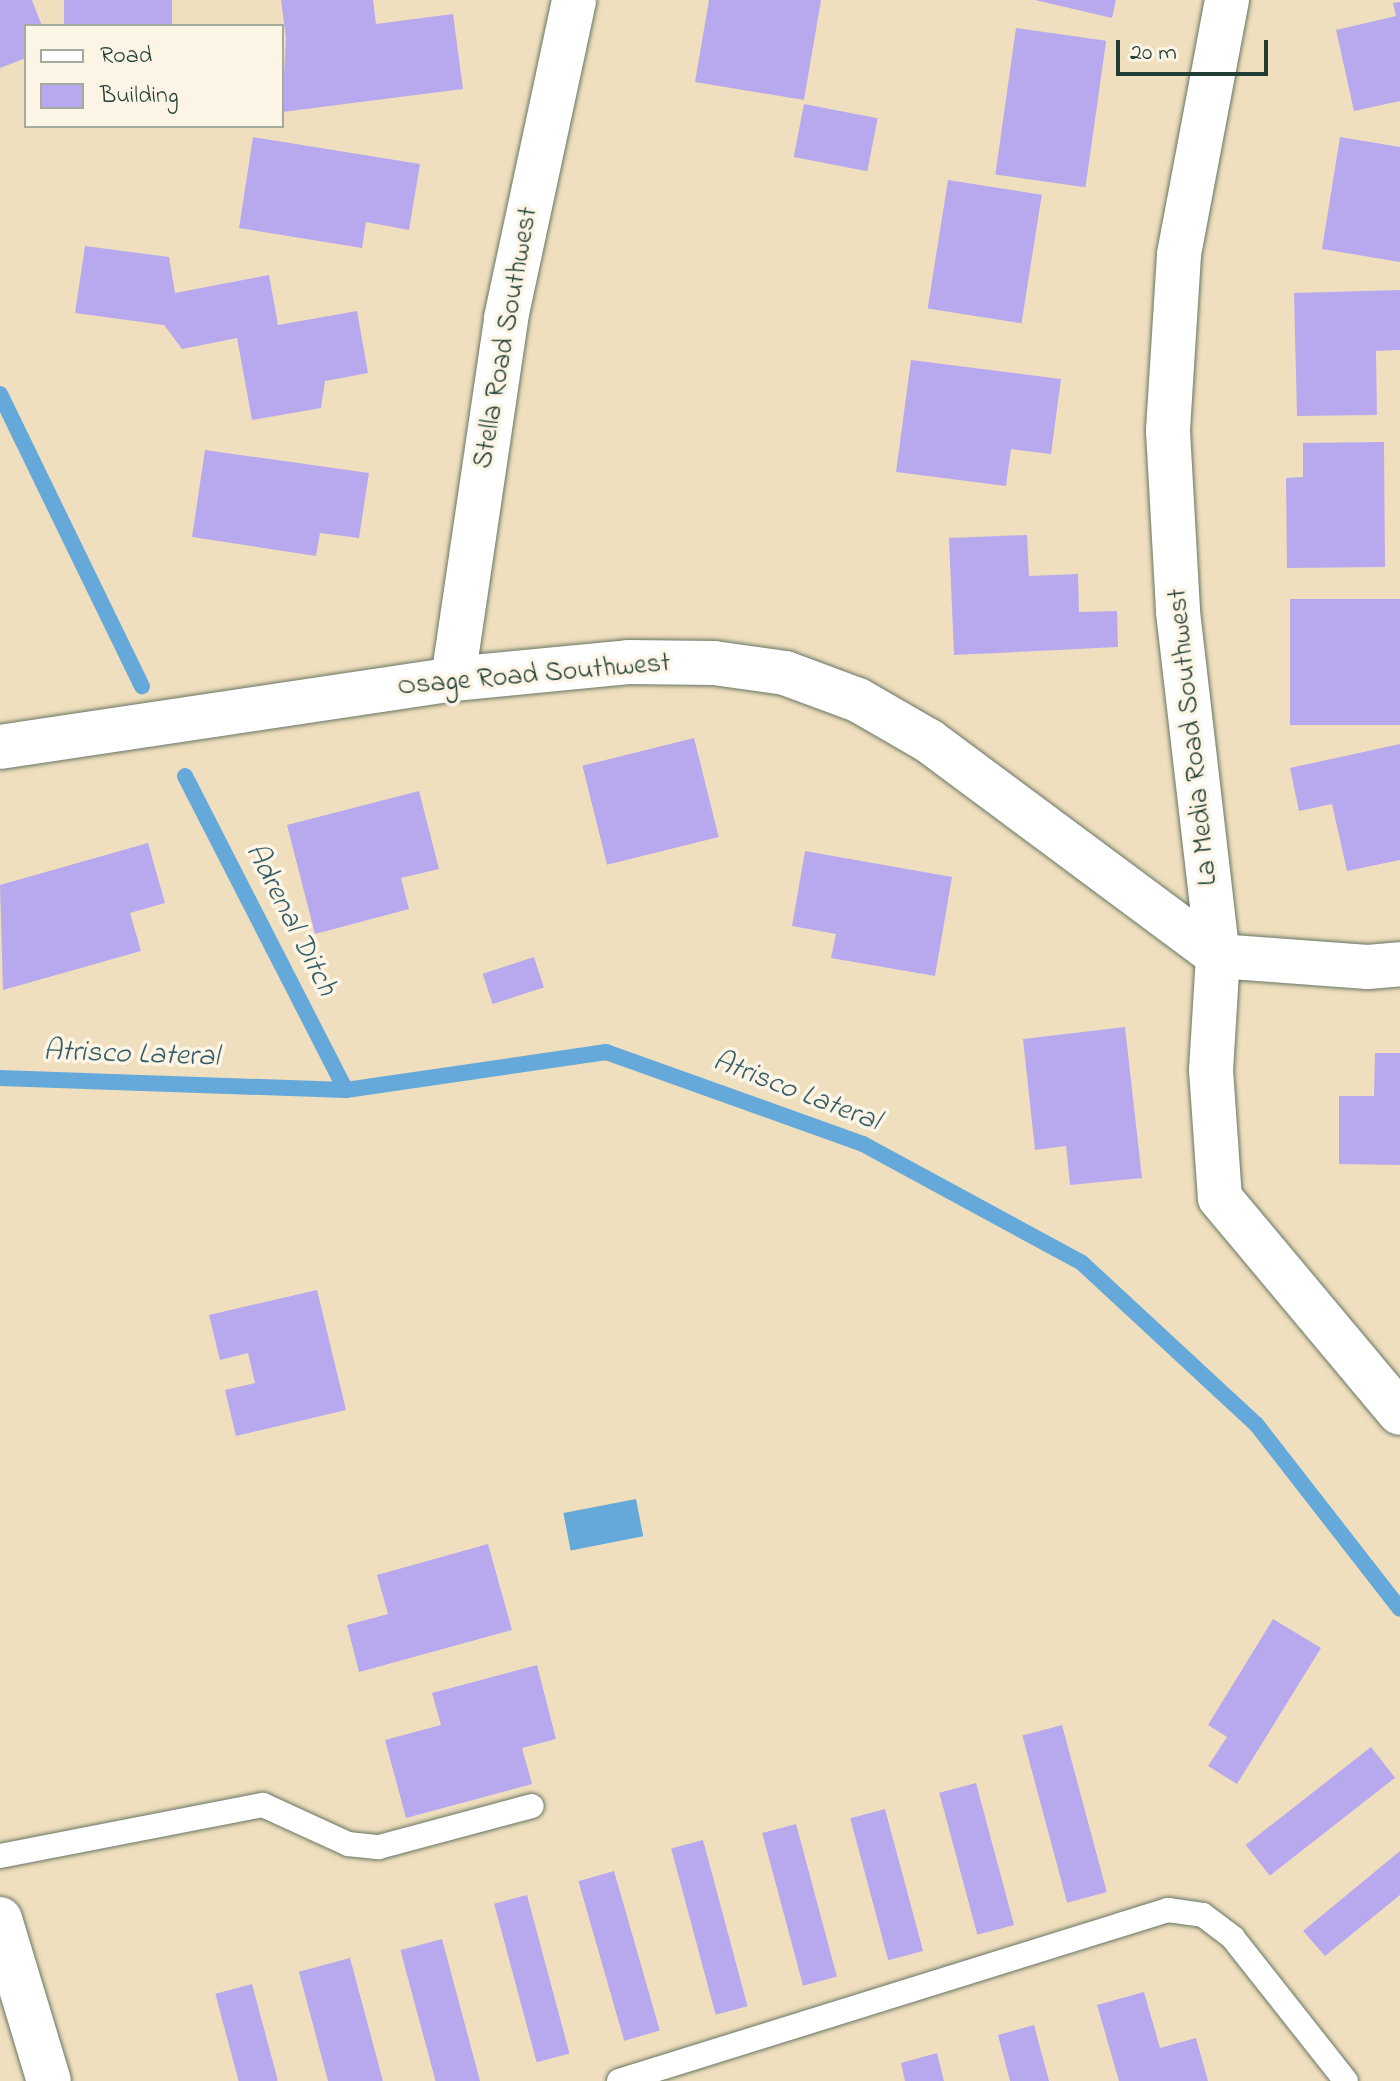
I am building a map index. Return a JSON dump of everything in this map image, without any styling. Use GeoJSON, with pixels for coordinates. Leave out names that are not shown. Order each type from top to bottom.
{"type":"FeatureCollection","features":[{"type":"Feature","properties":{"kind":"street","name":"Stella Road Southwest"},"geometry":{"type":"LineString","coordinates":[[453,679],[506,318],[574,0]]}},
{"type":"Feature","properties":{"kind":"street","name":"La Media Road Southwest"},"geometry":{"type":"LineString","coordinates":[[1227,0],[1179,255],[1168,431],[1178,612],[1218,956],[1211,1070],[1220,1198],[1400,1413]]}},
{"type":"Feature","properties":{"kind":"street","name":"Osage Road Southwest"},"geometry":{"type":"LineString","coordinates":[[6,748],[453,679],[628,662],[714,663],[785,673],[858,700],[929,741],[1218,956]]}},
{"type":"Feature","properties":{"kind":"street"},"geometry":{"type":"LineString","coordinates":[[1218,956],[1368,967],[1400,964]]}},
{"type":"Feature","properties":{"kind":"street"},"geometry":{"type":"LineString","coordinates":[[0,1919],[49,2081]]}},
{"type":"Feature","properties":{"kind":"lane"},"geometry":{"type":"LineString","coordinates":[[0,1856],[263,1805],[348,1844],[379,1847],[532,1806]]}},
{"type":"Feature","properties":{"kind":"lane"},"geometry":{"type":"LineString","coordinates":[[619,2081],[1168,1910],[1203,1915],[1233,1938],[1346,2081]]}},
{"type":"Feature","properties":{"kind":"water"},"geometry":{"type":"Polygon","coordinates":[[[636,1499],[643,1536],[571,1550],[563,1513],[636,1499]]]}},
{"type":"Feature","properties":{"kind":"building"},"geometry":{"type":"Polygon","coordinates":[[[0,0],[32,0],[41,24],[24,24],[24,59],[0,68],[0,0]]]}},
{"type":"Feature","properties":{"kind":"building"},"geometry":{"type":"Polygon","coordinates":[[[64,0],[172,0],[172,24],[64,24],[64,0]]]}},
{"type":"Feature","properties":{"kind":"building"},"geometry":{"type":"Polygon","coordinates":[[[281,0],[373,0],[376,24],[453,14],[463,89],[284,112],[286,38],[281,0]]]}},
{"type":"Feature","properties":{"kind":"building"},"geometry":{"type":"Polygon","coordinates":[[[709,0],[821,0],[804,100],[695,82],[709,0]]]}},
{"type":"Feature","properties":{"kind":"building"},"geometry":{"type":"Polygon","coordinates":[[[1035,0],[1116,0],[1112,18],[1035,0]]]}},
{"type":"Feature","properties":{"kind":"building"},"geometry":{"type":"Polygon","coordinates":[[[1400,2],[1400,101],[1354,111],[1336,30],[1396,16],[1393,3],[1400,2]]]}},
{"type":"Feature","properties":{"kind":"building"},"geometry":{"type":"Polygon","coordinates":[[[1016,28],[1106,41],[1086,187],[995,175],[1016,28]]]}},
{"type":"Feature","properties":{"kind":"building"},"geometry":{"type":"Polygon","coordinates":[[[804,104],[878,118],[867,171],[794,157],[804,104]]]}},
{"type":"Feature","properties":{"kind":"building"},"geometry":{"type":"Polygon","coordinates":[[[253,137],[420,164],[409,230],[366,222],[362,248],[239,228],[253,137]]]}},
{"type":"Feature","properties":{"kind":"building"},"geometry":{"type":"Polygon","coordinates":[[[1340,137],[1400,147],[1400,262],[1322,249],[1340,137]]]}},
{"type":"Feature","properties":{"kind":"building"},"geometry":{"type":"Polygon","coordinates":[[[948,180],[1042,195],[1021,323],[928,308],[948,180]]]}},
{"type":"Feature","properties":{"kind":"building"},"geometry":{"type":"Polygon","coordinates":[[[85,246],[169,257],[175,293],[269,275],[278,325],[357,311],[368,373],[325,381],[321,408],[252,420],[237,338],[182,349],[164,325],[75,313],[85,246]]]}},
{"type":"Feature","properties":{"kind":"building"},"geometry":{"type":"Polygon","coordinates":[[[1400,290],[1400,350],[1376,351],[1377,415],[1297,416],[1294,293],[1400,290]]]}},
{"type":"Feature","properties":{"kind":"building"},"geometry":{"type":"Polygon","coordinates":[[[911,360],[1061,379],[1051,454],[1011,449],[1006,486],[896,472],[911,360]]]}},
{"type":"Feature","properties":{"kind":"building"},"geometry":{"type":"Polygon","coordinates":[[[1384,442],[1385,567],[1287,568],[1286,478],[1303,477],[1303,443],[1384,442]]]}},
{"type":"Feature","properties":{"kind":"building"},"geometry":{"type":"Polygon","coordinates":[[[205,450],[369,473],[359,538],[320,533],[316,556],[192,537],[205,450]]]}},
{"type":"Feature","properties":{"kind":"building"},"geometry":{"type":"Polygon","coordinates":[[[1027,535],[1029,576],[1078,574],[1079,612],[1117,611],[1118,647],[954,655],[949,538],[1027,535]]]}},
{"type":"Feature","properties":{"kind":"building"},"geometry":{"type":"Polygon","coordinates":[[[1290,599],[1400,599],[1400,725],[1290,725],[1290,599]]]}},
{"type":"Feature","properties":{"kind":"building"},"geometry":{"type":"Polygon","coordinates":[[[694,738],[719,837],[607,865],[582,766],[694,738]]]}},
{"type":"Feature","properties":{"kind":"building"},"geometry":{"type":"Polygon","coordinates":[[[1400,744],[1400,860],[1347,871],[1332,804],[1299,811],[1290,768],[1400,744]]]}},
{"type":"Feature","properties":{"kind":"building"},"geometry":{"type":"Polygon","coordinates":[[[419,791],[439,869],[401,878],[409,909],[315,934],[287,825],[419,791]]]}},
{"type":"Feature","properties":{"kind":"building"},"geometry":{"type":"Polygon","coordinates":[[[148,843],[165,903],[130,913],[141,951],[3,990],[0,885],[148,843]]]}},
{"type":"Feature","properties":{"kind":"building"},"geometry":{"type":"Polygon","coordinates":[[[805,851],[952,877],[935,976],[831,958],[836,934],[792,926],[805,851]]]}},
{"type":"Feature","properties":{"kind":"building"},"geometry":{"type":"Polygon","coordinates":[[[534,957],[544,987],[493,1004],[483,974],[534,957]]]}},
{"type":"Feature","properties":{"kind":"building"},"geometry":{"type":"Polygon","coordinates":[[[1125,1027],[1142,1178],[1070,1185],[1066,1146],[1035,1150],[1023,1039],[1125,1027]]]}},
{"type":"Feature","properties":{"kind":"building"},"geometry":{"type":"Polygon","coordinates":[[[1375,1053],[1400,1053],[1400,1165],[1339,1164],[1339,1096],[1374,1096],[1375,1053]]]}},
{"type":"Feature","properties":{"kind":"building"},"geometry":{"type":"Polygon","coordinates":[[[317,1290],[346,1410],[236,1436],[225,1390],[255,1383],[248,1353],[220,1360],[209,1315],[317,1290]]]}},
{"type":"Feature","properties":{"kind":"building"},"geometry":{"type":"Polygon","coordinates":[[[488,1544],[512,1630],[359,1672],[347,1625],[388,1614],[377,1575],[488,1544]]]}},
{"type":"Feature","properties":{"kind":"building"},"geometry":{"type":"Polygon","coordinates":[[[1273,1619],[1321,1648],[1237,1784],[1208,1766],[1227,1737],[1208,1725],[1273,1619]]]}},
{"type":"Feature","properties":{"kind":"building"},"geometry":{"type":"Polygon","coordinates":[[[537,1665],[556,1739],[522,1748],[532,1784],[406,1818],[385,1740],[441,1725],[432,1693],[537,1665]]]}},
{"type":"Feature","properties":{"kind":"building"},"geometry":{"type":"Polygon","coordinates":[[[1062,1725],[1107,1892],[1067,1903],[1022,1736],[1062,1725]]]}},
{"type":"Feature","properties":{"kind":"building"},"geometry":{"type":"Polygon","coordinates":[[[1371,1747],[1395,1778],[1270,1876],[1246,1845],[1371,1747]]]}},
{"type":"Feature","properties":{"kind":"building"},"geometry":{"type":"Polygon","coordinates":[[[976,1783],[1014,1925],[977,1935],[939,1793],[976,1783]]]}},
{"type":"Feature","properties":{"kind":"building"},"geometry":{"type":"Polygon","coordinates":[[[885,1809],[923,1951],[888,1960],[850,1818],[885,1809]]]}},
{"type":"Feature","properties":{"kind":"building"},"geometry":{"type":"Polygon","coordinates":[[[796,1824],[837,1977],[803,1986],[762,1833],[796,1824]]]}},
{"type":"Feature","properties":{"kind":"building"},"geometry":{"type":"Polygon","coordinates":[[[703,1840],[748,2006],[716,2015],[671,1849],[703,1840]]]}},
{"type":"Feature","properties":{"kind":"building"},"geometry":{"type":"Polygon","coordinates":[[[1400,1851],[1400,1895],[1325,1956],[1303,1931],[1400,1851]]]}},
{"type":"Feature","properties":{"kind":"building"},"geometry":{"type":"Polygon","coordinates":[[[614,1871],[660,2031],[624,2041],[578,1881],[614,1871]]]}},
{"type":"Feature","properties":{"kind":"building"},"geometry":{"type":"Polygon","coordinates":[[[527,1895],[569,2053],[537,2062],[494,1904],[527,1895]]]}},
{"type":"Feature","properties":{"kind":"building"},"geometry":{"type":"Polygon","coordinates":[[[442,1939],[480,2081],[436,2081],[400,1950],[442,1939]]]}},
{"type":"Feature","properties":{"kind":"building"},"geometry":{"type":"Polygon","coordinates":[[[350,1958],[383,2081],[328,2081],[299,1972],[350,1958]]]}},
{"type":"Feature","properties":{"kind":"building"},"geometry":{"type":"Polygon","coordinates":[[[252,1984],[278,2081],[239,2081],[215,1994],[252,1984]]]}},
{"type":"Feature","properties":{"kind":"building"},"geometry":{"type":"Polygon","coordinates":[[[1144,1992],[1160,2048],[1196,2038],[1208,2081],[1119,2081],[1097,2005],[1144,1992]]]}},
{"type":"Feature","properties":{"kind":"building"},"geometry":{"type":"Polygon","coordinates":[[[1034,2025],[1049,2081],[1010,2081],[998,2035],[1034,2025]]]}},
{"type":"Feature","properties":{"kind":"building"},"geometry":{"type":"Polygon","coordinates":[[[937,2053],[944,2081],[905,2081],[901,2063],[937,2053]]]}},
{"type":"Feature","properties":{"kind":"waterway","name":"Adrenal Ditch"},"geometry":{"type":"LineString","coordinates":[[0,394],[142,686]]}},
{"type":"Feature","properties":{"kind":"waterway","name":"Adrenal Ditch"},"geometry":{"type":"LineString","coordinates":[[185,776],[346,1090]]}},
{"type":"Feature","properties":{"kind":"waterway","name":"Atrisco Lateral"},"geometry":{"type":"LineString","coordinates":[[0,1078],[346,1090],[606,1052],[863,1144],[1082,1263],[1256,1424],[1400,1609]]}}]}
